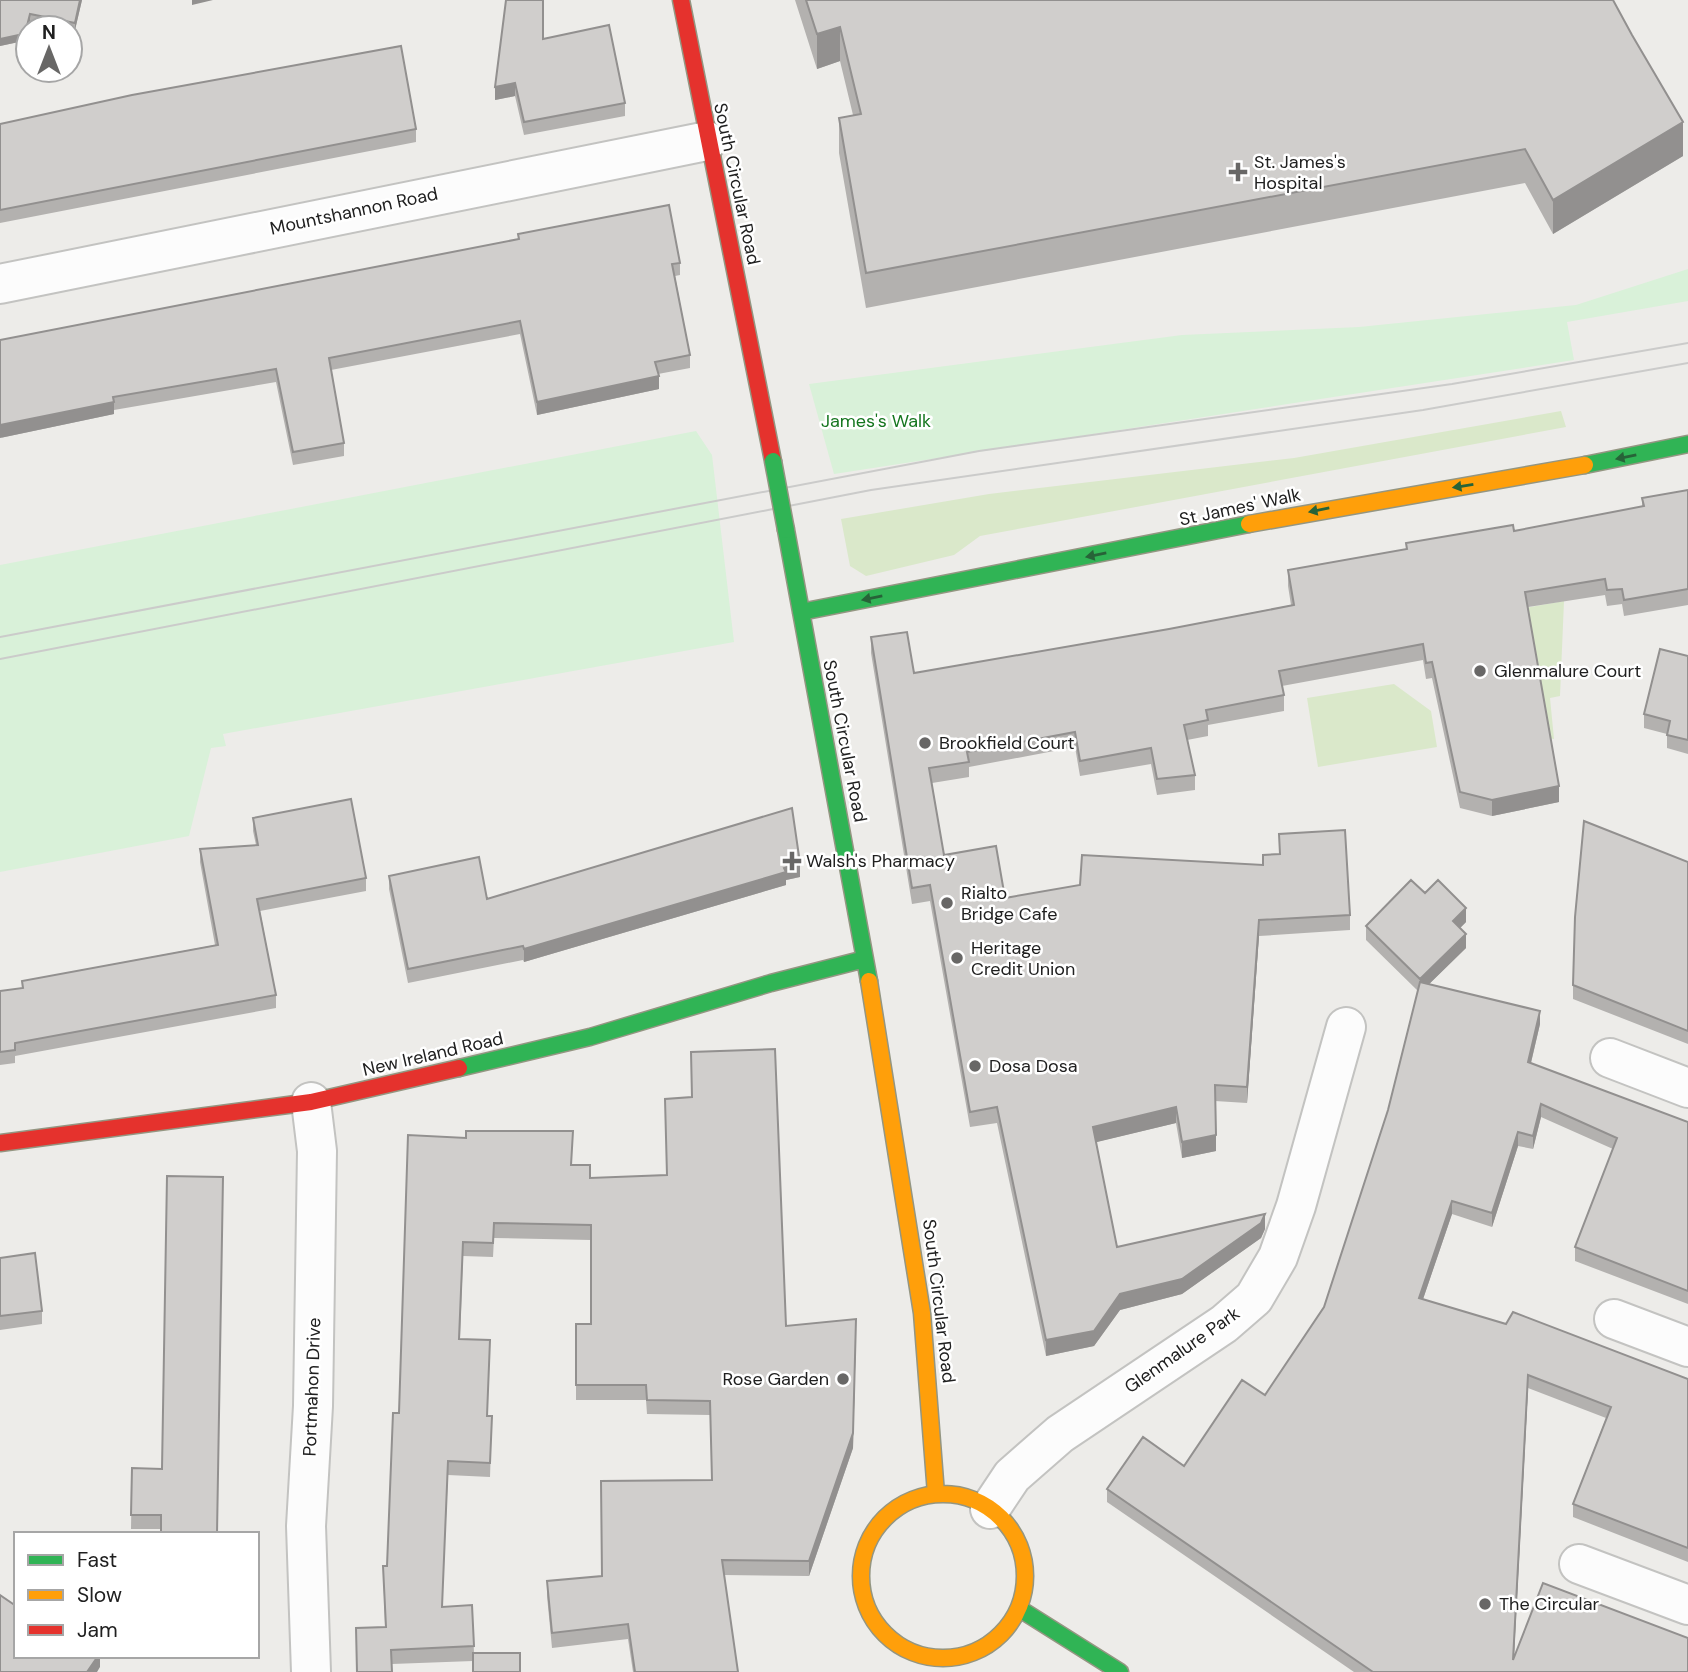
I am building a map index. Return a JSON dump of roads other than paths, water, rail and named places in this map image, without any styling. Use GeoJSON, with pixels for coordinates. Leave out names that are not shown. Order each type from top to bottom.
{"type":"FeatureCollection","features":[{"type":"Feature","properties":{"kind":"main road","name":"South Circular Road"},"geometry":{"type":"LineString","coordinates":[[681,0],[773,461],[865,959],[925,1315],[935,1435],[936,1494]]}},
{"type":"Feature","properties":{"kind":"main road","name":"St James' Walk"},"geometry":{"type":"LineString","coordinates":[[801,612],[1328,508],[1564,469],[1688,444]]}},
{"type":"Feature","properties":{"kind":"main road","name":"New Ireland Road"},"geometry":{"type":"LineString","coordinates":[[0,1143],[311,1102],[590,1038],[771,983],[865,959]]}},
{"type":"Feature","properties":{"kind":"main road"},"geometry":{"type":"LineString","coordinates":[[936,1494],[960,1496],[990,1509],[1009,1527],[1019,1545],[1026,1581],[1020,1609],[997,1639],[964,1656],[944,1658],[916,1653],[897,1644],[871,1616],[862,1588],[867,1545],[887,1517],[914,1500],[936,1494]]}},
{"type":"Feature","properties":{"kind":"main road"},"geometry":{"type":"LineString","coordinates":[[1020,1609],[1121,1672]]}},
{"type":"Feature","properties":{"kind":"main road"},"geometry":{"type":"LineString","coordinates":[[910,1670],[916,1653]]}},
{"type":"Feature","properties":{"kind":"street","name":"Mountshannon Road"},"geometry":{"type":"LineString","coordinates":[[0,284],[708,141]]}},
{"type":"Feature","properties":{"kind":"street","name":"Glenmalure Park"},"geometry":{"type":"LineString","coordinates":[[990,1509],[1012,1476],[1060,1434],[1224,1324],[1254,1298],[1278,1257],[1296,1206],[1346,1027]]}},
{"type":"Feature","properties":{"kind":"street"},"geometry":{"type":"LineString","coordinates":[[1611,1059],[1688,1088]]}},
{"type":"Feature","properties":{"kind":"street","name":"Portmahon Drive"},"geometry":{"type":"LineString","coordinates":[[311,1102],[317,1151],[313,1406],[306,1526],[312,1672]]}},
{"type":"Feature","properties":{"kind":"street"},"geometry":{"type":"LineString","coordinates":[[1614,1319],[1688,1347]]}},
{"type":"Feature","properties":{"kind":"street"},"geometry":{"type":"LineString","coordinates":[[1580,1564],[1688,1605]]}},
{"type":"Feature","properties":{"kind":"tram line"},"geometry":{"type":"LineString","coordinates":[[0,637],[979,451],[1452,384],[1688,343]]}},
{"type":"Feature","properties":{"kind":"tram line"},"geometry":{"type":"LineString","coordinates":[[0,659],[871,490],[1423,410],[1688,363]]}},
{"type":"Feature","properties":{"kind":"place","name":"St. James's Hospital"},"geometry":{"type":"Point","coordinates":[1238,172]}},
{"type":"Feature","properties":{"kind":"place","name":"Glenmalure Court"},"geometry":{"type":"Point","coordinates":[1480,671]}},
{"type":"Feature","properties":{"kind":"place","name":"Brookfield Court"},"geometry":{"type":"Point","coordinates":[925,743]}},
{"type":"Feature","properties":{"kind":"place","name":"Walsh's Pharmacy"},"geometry":{"type":"Point","coordinates":[792,861]}},
{"type":"Feature","properties":{"kind":"place","name":"Rialto Bridge Cafe"},"geometry":{"type":"Point","coordinates":[947,903]}},
{"type":"Feature","properties":{"kind":"place","name":"Heritage Credit Union"},"geometry":{"type":"Point","coordinates":[957,958]}},
{"type":"Feature","properties":{"kind":"place","name":"Dosa Dosa"},"geometry":{"type":"Point","coordinates":[975,1066]}},
{"type":"Feature","properties":{"kind":"place","name":"Rose Garden"},"geometry":{"type":"Point","coordinates":[843,1379]}},
{"type":"Feature","properties":{"kind":"place","name":"The Circular"},"geometry":{"type":"Point","coordinates":[1485,1604]}},
{"type":"Feature","properties":{"kind":"park label","name":"James's Walk"},"geometry":{"type":"Point","coordinates":[876,421]}}]}
